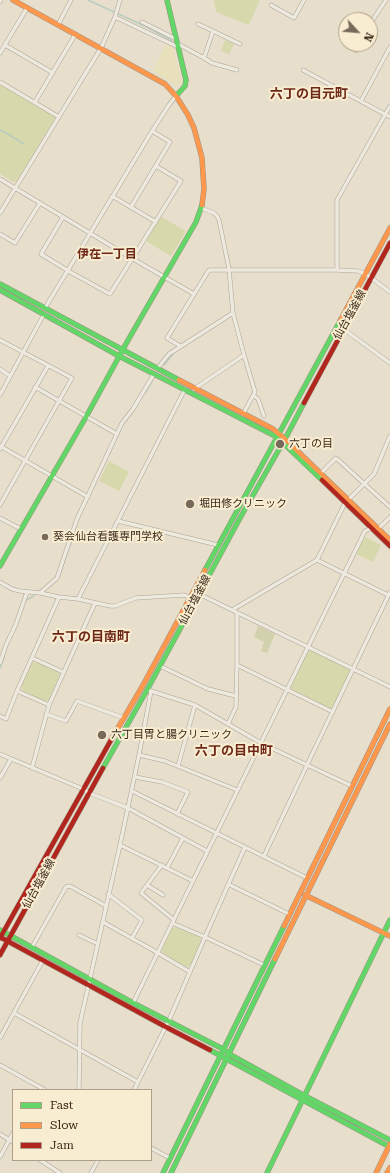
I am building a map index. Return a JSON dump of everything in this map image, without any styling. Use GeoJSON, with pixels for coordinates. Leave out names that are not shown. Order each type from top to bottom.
{"type":"FeatureCollection","features":[{"type":"Feature","properties":{"kind":"street"},"geometry":{"type":"LineString","coordinates":[[58,25],[71,0]]}},
{"type":"Feature","properties":{"kind":"street"},"geometry":{"type":"LineString","coordinates":[[0,213],[101,48],[116,14],[120,0]]}},
{"type":"Feature","properties":{"kind":"street"},"geometry":{"type":"LineString","coordinates":[[45,308],[152,131],[169,105],[185,86],[186,82],[167,0]]}},
{"type":"Feature","properties":{"kind":"street"},"geometry":{"type":"LineString","coordinates":[[271,5],[294,18],[304,0]]}},
{"type":"Feature","properties":{"kind":"street"},"geometry":{"type":"LineString","coordinates":[[378,12],[386,0]]}},
{"type":"Feature","properties":{"kind":"street"},"geometry":{"type":"LineString","coordinates":[[0,566],[192,228],[202,208],[204,189],[199,147],[194,128],[176,96],[165,84],[16,1]]}},
{"type":"Feature","properties":{"kind":"street"},"geometry":{"type":"LineString","coordinates":[[0,53],[27,8]]}},
{"type":"Feature","properties":{"kind":"street"},"geometry":{"type":"LineString","coordinates":[[116,14],[212,63],[237,70]]}},
{"type":"Feature","properties":{"kind":"street"},"geometry":{"type":"LineString","coordinates":[[142,22],[176,39]]}},
{"type":"Feature","properties":{"kind":"street"},"geometry":{"type":"LineString","coordinates":[[198,24],[240,44]]}},
{"type":"Feature","properties":{"kind":"street"},"geometry":{"type":"LineString","coordinates":[[204,58],[213,31]]}},
{"type":"Feature","properties":{"kind":"street"},"geometry":{"type":"LineString","coordinates":[[35,102],[75,35]]}},
{"type":"Feature","properties":{"kind":"street"},"geometry":{"type":"LineString","coordinates":[[5,45],[53,73]]}},
{"type":"Feature","properties":{"kind":"street"},"geometry":{"type":"LineString","coordinates":[[361,101],[390,47]]}},
{"type":"Feature","properties":{"kind":"street"},"geometry":{"type":"LineString","coordinates":[[303,70],[390,117]]}},
{"type":"Feature","properties":{"kind":"street"},"geometry":{"type":"LineString","coordinates":[[0,82],[59,118]]}},
{"type":"Feature","properties":{"kind":"street"},"geometry":{"type":"LineString","coordinates":[[337,270],[337,200],[390,106]]}},
{"type":"Feature","properties":{"kind":"street"},"geometry":{"type":"LineString","coordinates":[[131,207],[170,142],[152,131]]}},
{"type":"Feature","properties":{"kind":"street"},"geometry":{"type":"LineString","coordinates":[[63,217],[41,254],[110,294],[133,260],[181,181],[156,166]]}},
{"type":"Feature","properties":{"kind":"street"},"geometry":{"type":"LineString","coordinates":[[0,179],[133,260],[194,294]]}},
{"type":"Feature","properties":{"kind":"street"},"geometry":{"type":"LineString","coordinates":[[112,196],[156,222]]}},
{"type":"Feature","properties":{"kind":"street"},"geometry":{"type":"LineString","coordinates":[[0,234],[15,243],[40,203]]}},
{"type":"Feature","properties":{"kind":"street"},"geometry":{"type":"LineString","coordinates":[[202,208],[214,213],[217,216],[229,269],[233,313],[255,392],[243,414]]}},
{"type":"Feature","properties":{"kind":"street","name":"仙台塩釜線"},"geometry":{"type":"LineString","coordinates":[[0,937],[2,931],[142,687],[189,597],[390,228]]}},
{"type":"Feature","properties":{"kind":"street","name":"仙台塩釜線"},"geometry":{"type":"LineString","coordinates":[[0,956],[89,793],[149,691],[160,666],[390,244]]}},
{"type":"Feature","properties":{"kind":"street"},"geometry":{"type":"LineString","coordinates":[[180,346],[168,338],[208,270],[358,271],[366,274],[390,292]]}},
{"type":"Feature","properties":{"kind":"street"},"geometry":{"type":"LineString","coordinates":[[0,284],[273,430],[320,474],[390,546]]}},
{"type":"Feature","properties":{"kind":"street"},"geometry":{"type":"LineString","coordinates":[[0,290],[119,356],[278,435]]}},
{"type":"Feature","properties":{"kind":"street"},"geometry":{"type":"LineString","coordinates":[[157,369],[169,354],[233,313]]}},
{"type":"Feature","properties":{"kind":"street"},"geometry":{"type":"LineString","coordinates":[[0,395],[44,314]]}},
{"type":"Feature","properties":{"kind":"street"},"geometry":{"type":"LineString","coordinates":[[338,325],[390,363]]}},
{"type":"Feature","properties":{"kind":"street"},"geometry":{"type":"LineString","coordinates":[[0,340],[72,378],[0,505]]}},
{"type":"Feature","properties":{"kind":"street"},"geometry":{"type":"LineString","coordinates":[[194,389],[244,355]]}},
{"type":"Feature","properties":{"kind":"street"},"geometry":{"type":"LineString","coordinates":[[48,366],[0,448],[88,497]]}},
{"type":"Feature","properties":{"kind":"street"},"geometry":{"type":"LineString","coordinates":[[0,369],[10,376]]}},
{"type":"Feature","properties":{"kind":"street"},"geometry":{"type":"LineString","coordinates":[[40,593],[57,578],[77,519],[122,423],[133,409],[154,374]]}},
{"type":"Feature","properties":{"kind":"street"},"geometry":{"type":"LineString","coordinates":[[35,387],[117,434]]}},
{"type":"Feature","properties":{"kind":"street"},"geometry":{"type":"LineString","coordinates":[[78,599],[185,389]]}},
{"type":"Feature","properties":{"kind":"street"},"geometry":{"type":"LineString","coordinates":[[253,395],[258,399],[264,416]]}},
{"type":"Feature","properties":{"kind":"street"},"geometry":{"type":"LineString","coordinates":[[232,610],[317,560],[347,501],[374,474],[390,436]]}},
{"type":"Feature","properties":{"kind":"street"},"geometry":{"type":"LineString","coordinates":[[284,440],[390,540]]}},
{"type":"Feature","properties":{"kind":"street"},"geometry":{"type":"LineString","coordinates":[[320,474],[336,458],[390,507]]}},
{"type":"Feature","properties":{"kind":"street"},"geometry":{"type":"LineString","coordinates":[[0,518],[21,529]]}},
{"type":"Feature","properties":{"kind":"street"},"geometry":{"type":"LineString","coordinates":[[379,529],[390,518]]}},
{"type":"Feature","properties":{"kind":"street"},"geometry":{"type":"LineString","coordinates":[[118,521],[218,545]]}},
{"type":"Feature","properties":{"kind":"street"},"geometry":{"type":"LineString","coordinates":[[133,1003],[365,531],[371,528],[379,529]]}},
{"type":"Feature","properties":{"kind":"street"},"geometry":{"type":"LineString","coordinates":[[264,856],[389,594],[317,560]]}},
{"type":"Feature","properties":{"kind":"street"},"geometry":{"type":"LineString","coordinates":[[0,582],[12,589],[114,606],[136,598],[184,595],[189,597]]}},
{"type":"Feature","properties":{"kind":"street"},"geometry":{"type":"LineString","coordinates":[[0,663],[27,592]]}},
{"type":"Feature","properties":{"kind":"street"},"geometry":{"type":"LineString","coordinates":[[199,594],[390,687]]}},
{"type":"Feature","properties":{"kind":"street"},"geometry":{"type":"LineString","coordinates":[[0,716],[6,718],[59,597]]}},
{"type":"Feature","properties":{"kind":"street"},"geometry":{"type":"LineString","coordinates":[[32,768],[49,705],[95,603]]}},
{"type":"Feature","properties":{"kind":"street"},"geometry":{"type":"LineString","coordinates":[[228,724],[236,707],[237,613]]}},
{"type":"Feature","properties":{"kind":"street"},"geometry":{"type":"LineString","coordinates":[[32,658],[64,672]]}},
{"type":"Feature","properties":{"kind":"street"},"geometry":{"type":"LineString","coordinates":[[237,665],[333,712]]}},
{"type":"Feature","properties":{"kind":"street"},"geometry":{"type":"LineString","coordinates":[[160,666],[208,688],[236,696]]}},
{"type":"Feature","properties":{"kind":"street"},"geometry":{"type":"LineString","coordinates":[[142,687],[149,691],[195,705],[261,743],[352,786]]}},
{"type":"Feature","properties":{"kind":"street"},"geometry":{"type":"LineString","coordinates":[[17,691],[49,705]]}},
{"type":"Feature","properties":{"kind":"street"},"geometry":{"type":"LineString","coordinates":[[79,1089],[80,1023],[132,792],[149,691]]}},
{"type":"Feature","properties":{"kind":"street"},"geometry":{"type":"LineString","coordinates":[[46,714],[66,721],[77,701],[124,718]]}},
{"type":"Feature","properties":{"kind":"street"},"geometry":{"type":"LineString","coordinates":[[178,766],[195,705]]}},
{"type":"Feature","properties":{"kind":"street"},"geometry":{"type":"LineString","coordinates":[[163,1173],[389,712]]}},
{"type":"Feature","properties":{"kind":"street"},"geometry":{"type":"LineString","coordinates":[[171,1173],[390,724]]}},
{"type":"Feature","properties":{"kind":"street"},"geometry":{"type":"LineString","coordinates":[[0,754],[83,789],[89,793],[128,808],[208,851]]}},
{"type":"Feature","properties":{"kind":"street"},"geometry":{"type":"LineString","coordinates":[[139,755],[165,761],[237,790]]}},
{"type":"Feature","properties":{"kind":"street"},"geometry":{"type":"LineString","coordinates":[[0,778],[11,759]]}},
{"type":"Feature","properties":{"kind":"street"},"geometry":{"type":"LineString","coordinates":[[135,777],[162,782],[188,792],[177,814]]}},
{"type":"Feature","properties":{"kind":"street"},"geometry":{"type":"LineString","coordinates":[[132,792],[307,878]]}},
{"type":"Feature","properties":{"kind":"street"},"geometry":{"type":"LineString","coordinates":[[167,868],[183,838]]}},
{"type":"Feature","properties":{"kind":"street"},"geometry":{"type":"LineString","coordinates":[[120,845],[193,881]]}},
{"type":"Feature","properties":{"kind":"street"},"geometry":{"type":"LineString","coordinates":[[134,1089],[166,1027],[245,847]]}},
{"type":"Feature","properties":{"kind":"street"},"geometry":{"type":"LineString","coordinates":[[162,865],[141,893],[173,921],[264,965]]}},
{"type":"Feature","properties":{"kind":"street"},"geometry":{"type":"LineString","coordinates":[[147,884],[163,895]]}},
{"type":"Feature","properties":{"kind":"street"},"geometry":{"type":"LineString","coordinates":[[228,884],[289,914]]}},
{"type":"Feature","properties":{"kind":"street"},"geometry":{"type":"LineString","coordinates":[[32,947],[66,887],[70,886],[106,906]]}},
{"type":"Feature","properties":{"kind":"street"},"geometry":{"type":"LineString","coordinates":[[300,893],[390,936]]}},
{"type":"Feature","properties":{"kind":"street"},"geometry":{"type":"LineString","coordinates":[[108,894],[142,920],[132,938]]}},
{"type":"Feature","properties":{"kind":"street"},"geometry":{"type":"LineString","coordinates":[[267,1173],[390,920]]}},
{"type":"Feature","properties":{"kind":"street"},"geometry":{"type":"LineString","coordinates":[[103,922],[158,952],[190,972]]}},
{"type":"Feature","properties":{"kind":"street"},"geometry":{"type":"LineString","coordinates":[[2,931],[168,1022],[223,1049],[228,1056]]}},
{"type":"Feature","properties":{"kind":"street"},"geometry":{"type":"LineString","coordinates":[[79,935],[98,944]]}},
{"type":"Feature","properties":{"kind":"street"},"geometry":{"type":"LineString","coordinates":[[0,937],[166,1027],[221,1055],[228,1056],[390,1146],[376,1173]]}},
{"type":"Feature","properties":{"kind":"street"},"geometry":{"type":"LineString","coordinates":[[0,1038],[43,960]]}},
{"type":"Feature","properties":{"kind":"street"},"geometry":{"type":"LineString","coordinates":[[14,1013],[138,1082]]}},
{"type":"Feature","properties":{"kind":"street"},"geometry":{"type":"LineString","coordinates":[[0,1065],[38,1088]]}},
{"type":"Feature","properties":{"kind":"street"},"geometry":{"type":"LineString","coordinates":[[304,1098],[390,1140]]}},
{"type":"Feature","properties":{"kind":"street"},"geometry":{"type":"LineString","coordinates":[[0,1134],[11,1141],[0,1157]]}},
{"type":"Feature","properties":{"kind":"street"},"geometry":{"type":"LineString","coordinates":[[152,1149],[170,1158]]}},
{"type":"Feature","properties":{"kind":"street"},"geometry":{"type":"LineString","coordinates":[[42,1161],[60,1173]]}},
{"type":"Feature","properties":{"kind":"street"},"geometry":{"type":"LineString","coordinates":[[91,1173],[97,1161]]}},
{"type":"Feature","properties":{"kind":"street"},"geometry":{"type":"LineString","coordinates":[[387,1173],[390,1168]]}},
{"type":"Feature","properties":{"kind":"shaded area"},"geometry":{"type":"Polygon","coordinates":[[[166,44],[173,47],[182,82],[176,86],[153,71],[166,44]]]}},
{"type":"Feature","properties":{"kind":"green space"},"geometry":{"type":"Polygon","coordinates":[[[214,0],[260,0],[249,25],[216,12],[214,0]]]}},
{"type":"Feature","properties":{"kind":"green space"},"geometry":{"type":"Polygon","coordinates":[[[225,40],[234,44],[229,54],[221,51],[225,40]]]}},
{"type":"Feature","properties":{"kind":"green space"},"geometry":{"type":"Polygon","coordinates":[[[0,83],[55,116],[55,119],[17,181],[13,182],[0,174],[0,83]]]}},
{"type":"Feature","properties":{"kind":"green space"},"geometry":{"type":"Polygon","coordinates":[[[160,216],[186,231],[171,256],[146,241],[160,216]]]}},
{"type":"Feature","properties":{"kind":"green space"},"geometry":{"type":"Polygon","coordinates":[[[109,461],[129,472],[119,491],[99,481],[109,461]]]}},
{"type":"Feature","properties":{"kind":"green space"},"geometry":{"type":"Polygon","coordinates":[[[365,537],[381,545],[373,562],[356,554],[365,537]]]}},
{"type":"Feature","properties":{"kind":"green space"},"geometry":{"type":"Polygon","coordinates":[[[258,626],[275,634],[267,653],[261,651],[264,642],[254,637],[258,626]]]}},
{"type":"Feature","properties":{"kind":"green space"},"geometry":{"type":"Polygon","coordinates":[[[311,650],[350,670],[351,672],[333,707],[330,709],[292,690],[291,687],[307,652],[311,650]]]}},
{"type":"Feature","properties":{"kind":"green space"},"geometry":{"type":"Polygon","coordinates":[[[36,662],[58,671],[60,675],[49,699],[46,702],[23,691],[21,686],[32,663],[36,662]]]}},
{"type":"Feature","properties":{"kind":"green space"},"geometry":{"type":"Polygon","coordinates":[[[176,927],[200,937],[201,941],[191,965],[187,967],[163,954],[162,949],[172,928],[176,927]]]}},
{"type":"Feature","properties":{"kind":"waterway"},"geometry":{"type":"LineString","coordinates":[[88,0],[147,27],[172,41]]}},
{"type":"Feature","properties":{"kind":"waterway"},"geometry":{"type":"LineString","coordinates":[[1,130],[24,144]]}},
{"type":"Feature","properties":{"kind":"waterway"},"geometry":{"type":"LineString","coordinates":[[164,365],[173,354]]}},
{"type":"Feature","properties":{"kind":"waterway"},"geometry":{"type":"LineString","coordinates":[[145,393],[152,381]]}},
{"type":"Feature","properties":{"kind":"waterway"},"geometry":{"type":"LineString","coordinates":[[100,473],[124,422]]}},
{"type":"Feature","properties":{"kind":"waterway"},"geometry":{"type":"LineString","coordinates":[[59,577],[75,531]]}},
{"type":"Feature","properties":{"kind":"waterway"},"geometry":{"type":"LineString","coordinates":[[25,603],[26,600],[34,596]]}},
{"type":"Feature","properties":{"kind":"waterway"},"geometry":{"type":"LineString","coordinates":[[0,668],[4,657]]}},
{"type":"Feature","properties":{"kind":"traffic: fast"},"geometry":{"type":"LineString","coordinates":[[167,0],[186,80],[185,86],[176,96]]}},
{"type":"Feature","properties":{"kind":"traffic: fast"},"geometry":{"type":"LineString","coordinates":[[0,566],[196,222],[202,205]]}},
{"type":"Feature","properties":{"kind":"traffic: fast"},"geometry":{"type":"LineString","coordinates":[[0,284],[179,380]]}},
{"type":"Feature","properties":{"kind":"traffic: fast"},"geometry":{"type":"LineString","coordinates":[[0,290],[119,356],[277,437],[322,480]]}},
{"type":"Feature","properties":{"kind":"traffic: fast"},"geometry":{"type":"LineString","coordinates":[[205,570],[340,321]]}},
{"type":"Feature","properties":{"kind":"traffic: fast"},"geometry":{"type":"LineString","coordinates":[[103,768],[304,403]]}},
{"type":"Feature","properties":{"kind":"traffic: fast"},"geometry":{"type":"LineString","coordinates":[[267,1173],[390,920]]}},
{"type":"Feature","properties":{"kind":"traffic: fast"},"geometry":{"type":"LineString","coordinates":[[163,1173],[284,926]]}},
{"type":"Feature","properties":{"kind":"traffic: fast"},"geometry":{"type":"LineString","coordinates":[[0,930],[133,1003],[223,1049],[229,1054],[305,1096],[390,1140]]}},
{"type":"Feature","properties":{"kind":"traffic: fast"},"geometry":{"type":"LineString","coordinates":[[171,1173],[275,959]]}},
{"type":"Feature","properties":{"kind":"traffic: fast"},"geometry":{"type":"LineString","coordinates":[[210,1050],[390,1147]]}},
{"type":"Feature","properties":{"kind":"traffic: slow"},"geometry":{"type":"LineString","coordinates":[[13,0],[165,84],[176,96],[194,128],[202,158],[204,189],[202,205]]}},
{"type":"Feature","properties":{"kind":"traffic: slow"},"geometry":{"type":"LineString","coordinates":[[340,321],[390,228]]}},
{"type":"Feature","properties":{"kind":"traffic: slow"},"geometry":{"type":"LineString","coordinates":[[179,380],[273,429],[390,540]]}},
{"type":"Feature","properties":{"kind":"traffic: slow"},"geometry":{"type":"LineString","coordinates":[[111,740],[142,687],[205,570]]}},
{"type":"Feature","properties":{"kind":"traffic: slow"},"geometry":{"type":"LineString","coordinates":[[284,926],[390,709]]}},
{"type":"Feature","properties":{"kind":"traffic: slow"},"geometry":{"type":"LineString","coordinates":[[275,959],[390,724]]}},
{"type":"Feature","properties":{"kind":"traffic: slow"},"geometry":{"type":"LineString","coordinates":[[305,895],[390,936]]}},
{"type":"Feature","properties":{"kind":"traffic: slow"},"geometry":{"type":"LineString","coordinates":[[376,1173],[390,1144]]}},
{"type":"Feature","properties":{"kind":"traffic: slow"},"geometry":{"type":"LineString","coordinates":[[387,1173],[390,1168]]}},
{"type":"Feature","properties":{"kind":"traffic: jam"},"geometry":{"type":"LineString","coordinates":[[304,403],[390,243]]}},
{"type":"Feature","properties":{"kind":"traffic: jam"},"geometry":{"type":"LineString","coordinates":[[322,480],[390,546]]}},
{"type":"Feature","properties":{"kind":"traffic: jam"},"geometry":{"type":"LineString","coordinates":[[0,938],[111,740]]}},
{"type":"Feature","properties":{"kind":"traffic: jam"},"geometry":{"type":"LineString","coordinates":[[0,955],[103,768]]}},
{"type":"Feature","properties":{"kind":"traffic: jam"},"geometry":{"type":"LineString","coordinates":[[0,937],[210,1050]]}},
{"type":"Feature","properties":{"kind":"place","name":"六丁の目"},"geometry":{"type":"Point","coordinates":[280,444]}},
{"type":"Feature","properties":{"kind":"place","name":"堀田修クリニック"},"geometry":{"type":"Point","coordinates":[190,504]}},
{"type":"Feature","properties":{"kind":"place","name":"葵会仙台看護専門学校"},"geometry":{"type":"Point","coordinates":[45,537]}},
{"type":"Feature","properties":{"kind":"place","name":"六丁目胃と腸クリニック"},"geometry":{"type":"Point","coordinates":[102,735]}},
{"type":"Feature","properties":{"kind":"district","name":"六丁の目元町"},"geometry":{"type":"Point","coordinates":[309,94]}},
{"type":"Feature","properties":{"kind":"district","name":"伊在一丁目"},"geometry":{"type":"Point","coordinates":[107,254]}},
{"type":"Feature","properties":{"kind":"district","name":"六丁の目南町"},"geometry":{"type":"Point","coordinates":[91,637]}},
{"type":"Feature","properties":{"kind":"district","name":"六丁の目中町"},"geometry":{"type":"Point","coordinates":[234,751]}}]}
